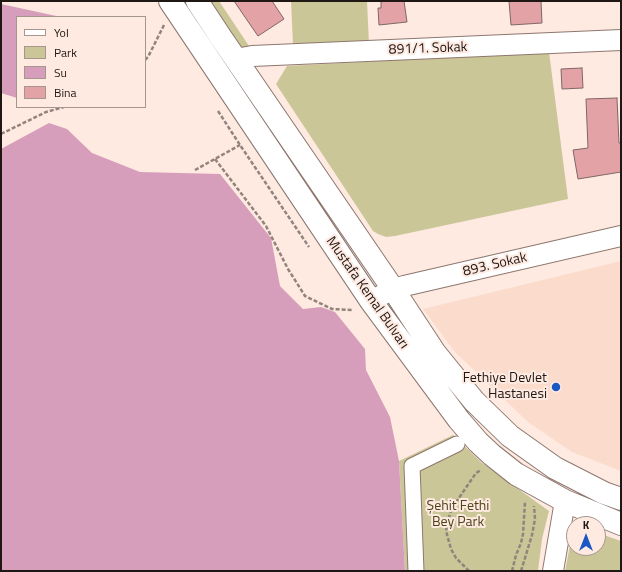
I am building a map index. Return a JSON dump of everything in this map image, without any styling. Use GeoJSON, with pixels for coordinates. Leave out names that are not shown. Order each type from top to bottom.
{"type":"FeatureCollection","features":[{"type":"Feature","properties":{"kind":"main road","name":"Mustafa Kemal Bulvarı"},"geometry":{"type":"LineString","coordinates":[[198,1],[435,353],[474,401],[510,436],[555,468],[604,493],[621,499]]}},
{"type":"Feature","properties":{"kind":"main road","name":"Mustafa Kemal Bulvarı"},"geometry":{"type":"LineString","coordinates":[[175,8],[362,305],[478,442],[516,474],[565,501],[621,524]]}},
{"type":"Feature","properties":{"kind":"street","name":"891/1. Sokak"},"geometry":{"type":"LineString","coordinates":[[236,59],[260,56],[621,40]]}},
{"type":"Feature","properties":{"kind":"street","name":"893. Sokak"},"geometry":{"type":"LineString","coordinates":[[362,305],[393,289],[621,236]]}},
{"type":"Feature","properties":{"kind":"street"},"geometry":{"type":"LineString","coordinates":[[416,571],[412,466],[457,444]]}},
{"type":"Feature","properties":{"kind":"street"},"geometry":{"type":"LineString","coordinates":[[553,571],[565,501]]}},
{"type":"Feature","properties":{"kind":"path"},"geometry":{"type":"LineString","coordinates":[[146,59],[175,8]]}},
{"type":"Feature","properties":{"kind":"path"},"geometry":{"type":"LineString","coordinates":[[1,134],[46,112],[60,108]]}},
{"type":"Feature","properties":{"kind":"path"},"geometry":{"type":"LineString","coordinates":[[195,170],[240,146],[246,141]]}},
{"type":"Feature","properties":{"kind":"path"},"geometry":{"type":"LineString","coordinates":[[216,159],[266,226],[288,269],[305,296],[332,308],[362,305]]}},
{"type":"Feature","properties":{"kind":"path"},"geometry":{"type":"LineString","coordinates":[[469,571],[456,558],[450,549],[446,531],[452,508],[476,473],[482,468]]}},
{"type":"Feature","properties":{"kind":"path"},"geometry":{"type":"LineString","coordinates":[[512,571],[523,534],[526,498]]}},
{"type":"Feature","properties":{"kind":"shaded area","name":"Fethiye Devlet Hastanesi"},"geometry":{"type":"Polygon","coordinates":[[[621,261],[621,471],[572,452],[528,422],[455,352],[423,309],[621,261]]]}},
{"type":"Feature","properties":{"kind":"green space"},"geometry":{"type":"Polygon","coordinates":[[[209,1],[219,1],[249,46],[293,45],[291,1],[367,1],[369,44],[238,49],[209,1]]]}},
{"type":"Feature","properties":{"kind":"green space"},"geometry":{"type":"Polygon","coordinates":[[[549,52],[568,199],[395,236],[386,237],[373,231],[276,84],[287,66],[549,52]]]}},
{"type":"Feature","properties":{"kind":"green space","name":"Şehit Fethi Bey Park"},"geometry":{"type":"Polygon","coordinates":[[[453,435],[482,463],[549,511],[542,539],[538,571],[405,571],[399,461],[453,435]]]}},
{"type":"Feature","properties":{"kind":"green space"},"geometry":{"type":"Polygon","coordinates":[[[606,536],[621,541],[621,571],[565,571],[568,556],[606,556],[606,536]]]}},
{"type":"Feature","properties":{"kind":"water"},"geometry":{"type":"Polygon","coordinates":[[[1,4],[56,16],[16,16],[16,98],[1,93],[1,4]]]}},
{"type":"Feature","properties":{"kind":"water"},"geometry":{"type":"Polygon","coordinates":[[[49,123],[67,129],[92,153],[140,172],[220,174],[271,238],[280,286],[303,309],[321,307],[335,312],[365,349],[366,370],[390,417],[399,461],[405,571],[1,571],[1,149],[49,123]]]}},
{"type":"Feature","properties":{"kind":"building"},"geometry":{"type":"Polygon","coordinates":[[[234,1],[272,1],[284,19],[258,36],[234,1]]]}},
{"type":"Feature","properties":{"kind":"building"},"geometry":{"type":"Polygon","coordinates":[[[381,1],[404,1],[407,22],[379,25],[378,8],[381,8],[381,1]]]}},
{"type":"Feature","properties":{"kind":"building"},"geometry":{"type":"Polygon","coordinates":[[[509,1],[541,1],[542,23],[511,25],[509,1]]]}},
{"type":"Feature","properties":{"kind":"building"},"geometry":{"type":"Polygon","coordinates":[[[582,68],[583,88],[562,89],[561,69],[582,68]]]}},
{"type":"Feature","properties":{"kind":"building"},"geometry":{"type":"Polygon","coordinates":[[[617,98],[619,143],[621,143],[621,172],[578,179],[573,150],[588,148],[586,99],[617,98]]]}},
{"type":"Feature","properties":{"kind":"place","name":"Fethiye Devlet Hastanesi"},"geometry":{"type":"Point","coordinates":[556,387]}}]}
